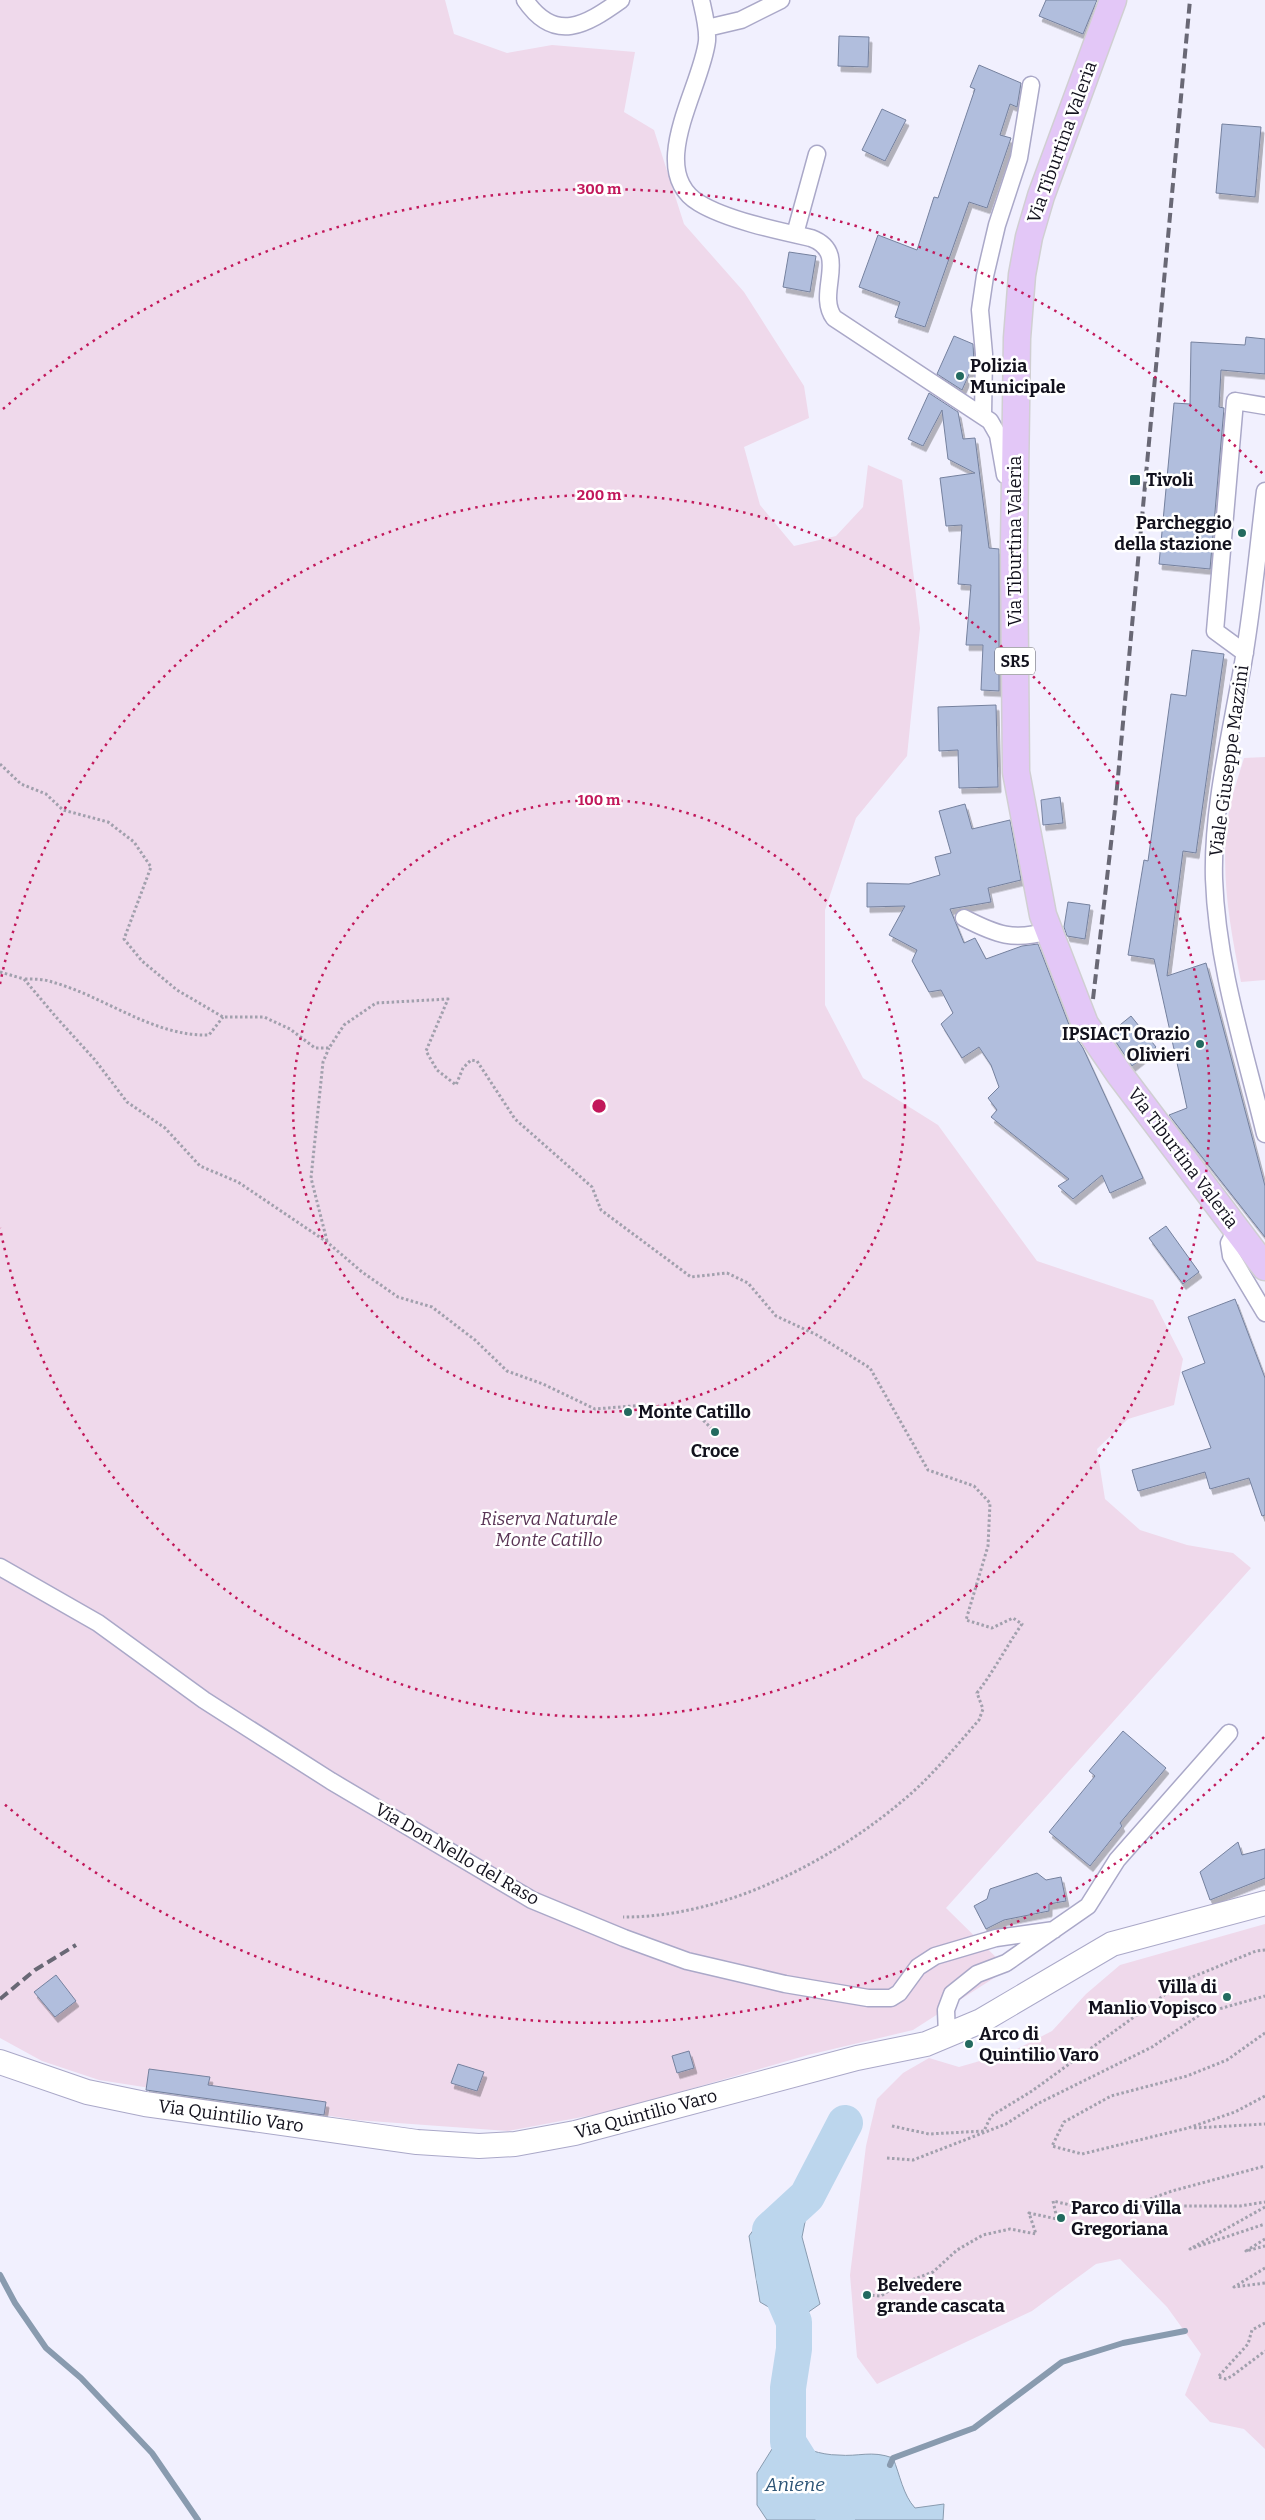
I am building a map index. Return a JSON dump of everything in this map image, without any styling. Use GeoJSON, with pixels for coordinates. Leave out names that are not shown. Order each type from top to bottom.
{"type":"FeatureCollection","features":[{"type":"Feature","properties":{"kind":"main road","name":"Via Tiburtina Valeria"},"geometry":{"type":"LineString","coordinates":[[1113,0],[1058,146],[1033,219],[1025,256],[1017,338],[1014,547],[1016,772],[1043,915],[1085,1024],[1120,1075],[1265,1267]]}},
{"type":"Feature","properties":{"kind":"main road","name":"Via Quintilio Varo"},"geometry":{"type":"LineString","coordinates":[[0,2062],[56,2083],[125,2101],[417,2142],[479,2146],[515,2144],[575,2133],[857,2058],[926,2044],[981,2021],[1112,1944],[1265,1904]]}},
{"type":"Feature","properties":{"kind":"street"},"geometry":{"type":"LineString","coordinates":[[525,0],[539,18],[551,25],[565,28],[578,25],[621,0]]}},
{"type":"Feature","properties":{"kind":"street"},"geometry":{"type":"LineString","coordinates":[[701,0],[707,28],[704,54],[678,142],[676,154],[678,179],[687,193],[708,208],[818,240],[824,245],[830,256],[832,271],[827,305],[834,318],[983,415],[995,427],[1001,444],[1014,547]]}},
{"type":"Feature","properties":{"kind":"street"},"geometry":{"type":"LineString","coordinates":[[707,28],[741,20],[781,0]]}},
{"type":"Feature","properties":{"kind":"street"},"geometry":{"type":"LineString","coordinates":[[983,415],[984,354],[980,310],[985,276],[997,225],[1019,158],[1032,86]]}},
{"type":"Feature","properties":{"kind":"street"},"geometry":{"type":"LineString","coordinates":[[795,234],[817,154]]}},
{"type":"Feature","properties":{"kind":"street","name":"Viale Giuseppe Mazzini"},"geometry":{"type":"LineString","coordinates":[[1245,653],[1215,631],[1235,401],[1265,406]]}},
{"type":"Feature","properties":{"kind":"street","name":"Viale Giuseppe Mazzini"},"geometry":{"type":"LineString","coordinates":[[1265,490],[1245,653],[1218,811],[1214,880],[1217,916],[1225,967],[1265,1134]]}},
{"type":"Feature","properties":{"kind":"street"},"geometry":{"type":"LineString","coordinates":[[964,918],[987,930],[1010,936],[1022,937],[1049,931]]}},
{"type":"Feature","properties":{"kind":"street"},"geometry":{"type":"LineString","coordinates":[[1237,1229],[1230,1239],[1229,1252],[1265,1313]]}},
{"type":"Feature","properties":{"kind":"street","name":"Via Don Nello del Raso"},"geometry":{"type":"LineString","coordinates":[[0,1567],[98,1623],[204,1700],[331,1781],[532,1900],[624,1938],[687,1961],[785,1984],[868,1998],[890,1998],[899,1993],[918,1967],[935,1956],[996,1938],[1054,1930]]}},
{"type":"Feature","properties":{"kind":"street"},"geometry":{"type":"LineString","coordinates":[[947,2035],[946,2010],[952,1994],[977,1974],[1006,1963],[1088,1906],[1117,1860],[1229,1733]]}},
{"type":"Feature","properties":{"kind":"path"},"geometry":{"type":"LineString","coordinates":[[0,764],[21,784],[46,794],[63,810],[108,822],[134,842],[151,867],[124,939],[142,961],[177,990],[223,1018],[264,1017],[290,1029],[315,1048],[330,1048]]}},
{"type":"Feature","properties":{"kind":"path"},"geometry":{"type":"LineString","coordinates":[[0,972],[24,979],[51,981],[149,1022],[192,1035],[209,1035],[223,1018]]}},
{"type":"Feature","properties":{"kind":"path"},"geometry":{"type":"LineString","coordinates":[[24,979],[95,1060],[127,1102],[165,1128],[200,1166],[238,1182],[327,1242],[362,1272],[398,1297],[432,1307],[476,1340],[507,1371],[544,1384],[595,1408],[645,1405],[693,1410],[715,1432]]}},
{"type":"Feature","properties":{"kind":"path"},"geometry":{"type":"LineString","coordinates":[[327,1242],[311,1178],[323,1062],[344,1024],[376,1003],[448,999],[426,1051],[437,1070],[456,1085],[463,1068],[471,1060],[476,1061],[516,1119],[592,1187],[601,1210],[691,1277],[727,1273],[748,1283],[776,1316],[817,1335],[870,1368],[928,1470],[974,1486],[990,1503],[988,1546],[966,1620],[992,1628],[1013,1618],[1022,1624],[1002,1651],[993,1672],[977,1693],[983,1709],[979,1720],[941,1763],[908,1797],[851,1840],[748,1893],[703,1906],[656,1915],[620,1917]]}},
{"type":"Feature","properties":{"kind":"path"},"geometry":{"type":"LineString","coordinates":[[984,2131],[990,2116],[1032,2091],[1185,1980],[1256,1951],[1265,1950]]}},
{"type":"Feature","properties":{"kind":"path"},"geometry":{"type":"LineString","coordinates":[[887,2158],[913,2160],[1006,2124],[1046,2100],[1152,2047],[1201,2014],[1265,1996]]}},
{"type":"Feature","properties":{"kind":"path"},"geometry":{"type":"LineString","coordinates":[[1265,2033],[1227,2060],[1187,2076],[1103,2101],[1064,2122],[1052,2146],[1082,2154],[1188,2128],[1235,2112],[1265,2096]]}},
{"type":"Feature","properties":{"kind":"path"},"geometry":{"type":"LineString","coordinates":[[1188,2128],[1265,2124]]}},
{"type":"Feature","properties":{"kind":"path"},"geometry":{"type":"LineString","coordinates":[[892,2126],[929,2134],[984,2131]]}},
{"type":"Feature","properties":{"kind":"path"},"geometry":{"type":"LineString","coordinates":[[1132,2206],[1172,2191],[1265,2166]]}},
{"type":"Feature","properties":{"kind":"path"},"geometry":{"type":"LineString","coordinates":[[867,2295],[881,2296],[896,2286],[933,2272],[958,2250],[983,2235],[1010,2229],[1036,2234],[1029,2213],[1057,2219],[1053,2202],[1092,2210],[1132,2206],[1240,2206],[1265,2202]]}},
{"type":"Feature","properties":{"kind":"path"},"geometry":{"type":"LineString","coordinates":[[1265,2207],[1190,2249],[1265,2224]]}},
{"type":"Feature","properties":{"kind":"path"},"geometry":{"type":"LineString","coordinates":[[1265,2239],[1246,2252],[1265,2246]]}},
{"type":"Feature","properties":{"kind":"path"},"geometry":{"type":"LineString","coordinates":[[1265,2268],[1234,2287],[1265,2283]]}},
{"type":"Feature","properties":{"kind":"path"},"geometry":{"type":"LineString","coordinates":[[1265,2323],[1252,2330],[1248,2344],[1218,2377],[1226,2378],[1232,2376],[1265,2351]]}},
{"type":"Feature","properties":{"kind":"green space","name":"Riserva Naturale Monte Catillo"},"geometry":{"type":"Polygon","coordinates":[[[0,0],[445,0],[454,34],[507,53],[552,45],[635,52],[624,112],[654,130],[684,224],[744,292],[804,386],[809,418],[744,447],[760,505],[794,546],[836,536],[863,507],[868,465],[902,480],[920,628],[907,756],[856,818],[825,910],[825,1005],[863,1078],[938,1125],[1037,1261],[1153,1300],[1183,1359],[1174,1405],[1128,1419],[1097,1449],[1105,1499],[1140,1530],[1187,1545],[1233,1553],[1251,1568],[946,1908],[1008,1969],[913,2030],[808,2055],[614,2111],[508,2131],[356,2120],[99,2080],[42,2061],[0,2038],[0,0]]]}},
{"type":"Feature","properties":{"kind":"green space"},"geometry":{"type":"Polygon","coordinates":[[[1265,757],[1265,980],[1241,982],[1227,900],[1225,859],[1228,818],[1244,758],[1265,757]]]}},
{"type":"Feature","properties":{"kind":"green space","name":"Parco di Villa Gregoriana"},"geometry":{"type":"Polygon","coordinates":[[[1265,1924],[1265,2449],[1244,2429],[1210,2422],[1185,2395],[1201,2354],[1167,2307],[1120,2259],[1096,2264],[1032,2311],[877,2384],[857,2357],[850,2275],[866,2146],[877,2099],[903,2073],[929,2058],[959,2067],[1011,2052],[1052,2031],[1086,1994],[1120,1965],[1265,1924]]]}},
{"type":"Feature","properties":{"kind":"water"},"geometry":{"type":"Polygon","coordinates":[[[807,2196],[808,2207],[802,2237],[820,2304],[794,2322],[760,2302],[749,2236],[770,2207],[807,2196]]]}},
{"type":"Feature","properties":{"kind":"water","name":"Aniene"},"geometry":{"type":"Polygon","coordinates":[[[788,2442],[812,2451],[831,2455],[878,2454],[893,2458],[905,2491],[915,2508],[944,2504],[943,2520],[767,2520],[757,2505],[757,2473],[772,2449],[788,2442]]]}},
{"type":"Feature","properties":{"kind":"building"},"geometry":{"type":"Polygon","coordinates":[[[1046,0],[1097,0],[1083,34],[1039,16],[1046,0]]]}},
{"type":"Feature","properties":{"kind":"building"},"geometry":{"type":"Polygon","coordinates":[[[839,36],[869,37],[868,67],[838,66],[839,36]]]}},
{"type":"Feature","properties":{"kind":"building"},"geometry":{"type":"Polygon","coordinates":[[[979,65],[1021,83],[1017,107],[1010,104],[1000,135],[1011,138],[987,208],[969,202],[925,327],[895,317],[900,302],[859,287],[878,235],[917,250],[934,197],[938,198],[975,89],[970,87],[979,65]]]}},
{"type":"Feature","properties":{"kind":"building"},"geometry":{"type":"Polygon","coordinates":[[[882,109],[906,120],[885,161],[862,150],[882,109]]]}},
{"type":"Feature","properties":{"kind":"building"},"geometry":{"type":"Polygon","coordinates":[[[1222,124],[1261,127],[1255,197],[1216,193],[1222,124]]]}},
{"type":"Feature","properties":{"kind":"building"},"geometry":{"type":"Polygon","coordinates":[[[789,252],[816,256],[810,292],[783,287],[789,252]]]}},
{"type":"Feature","properties":{"kind":"building"},"geometry":{"type":"Polygon","coordinates":[[[954,336],[973,344],[974,363],[962,390],[937,374],[954,336]]]}},
{"type":"Feature","properties":{"kind":"building"},"geometry":{"type":"Polygon","coordinates":[[[1246,337],[1265,339],[1265,374],[1221,370],[1219,407],[1224,408],[1210,569],[1159,564],[1174,403],[1190,404],[1191,342],[1245,345],[1246,337]]]}},
{"type":"Feature","properties":{"kind":"building"},"geometry":{"type":"Polygon","coordinates":[[[929,393],[958,412],[963,439],[975,438],[989,548],[999,549],[999,691],[981,690],[983,645],[966,645],[971,585],[958,584],[962,525],[946,526],[940,478],[975,473],[948,459],[942,410],[923,446],[908,439],[929,393]]]}},
{"type":"Feature","properties":{"kind":"building"},"geometry":{"type":"Polygon","coordinates":[[[1192,650],[1224,654],[1196,853],[1183,851],[1167,976],[1206,963],[1265,1186],[1265,1237],[1169,1115],[1187,1108],[1154,959],[1128,955],[1144,860],[1148,861],[1171,694],[1186,696],[1192,650]]]}},
{"type":"Feature","properties":{"kind":"building"},"geometry":{"type":"Polygon","coordinates":[[[996,705],[998,787],[959,788],[958,750],[939,751],[938,707],[996,705]]]}},
{"type":"Feature","properties":{"kind":"building"},"geometry":{"type":"Polygon","coordinates":[[[1060,797],[1063,823],[1043,825],[1041,800],[1060,797]]]}},
{"type":"Feature","properties":{"kind":"building"},"geometry":{"type":"Polygon","coordinates":[[[965,804],[972,829],[1010,820],[1021,880],[988,888],[991,902],[950,909],[964,943],[975,938],[986,959],[1022,946],[1038,944],[1071,1030],[1083,1048],[1143,1178],[1110,1193],[1102,1175],[1073,1199],[1058,1186],[1069,1179],[991,1117],[997,1110],[988,1098],[999,1087],[991,1065],[979,1047],[962,1058],[941,1024],[953,1013],[941,990],[929,992],[912,961],[917,950],[889,935],[905,906],[867,907],[867,883],[909,884],[940,875],[935,857],[951,853],[939,811],[965,804]]]}},
{"type":"Feature","properties":{"kind":"building"},"geometry":{"type":"Polygon","coordinates":[[[1068,902],[1090,905],[1085,939],[1067,936],[1064,927],[1068,902]]]}},
{"type":"Feature","properties":{"kind":"building"},"geometry":{"type":"Polygon","coordinates":[[[1131,1016],[1156,1047],[1132,1066],[1110,1033],[1131,1016]]]}},
{"type":"Feature","properties":{"kind":"building"},"geometry":{"type":"Polygon","coordinates":[[[1166,1226],[1199,1272],[1183,1284],[1149,1238],[1166,1226]]]}},
{"type":"Feature","properties":{"kind":"building"},"geometry":{"type":"Polygon","coordinates":[[[1235,1299],[1265,1378],[1265,1515],[1262,1516],[1249,1478],[1210,1489],[1205,1472],[1138,1491],[1132,1470],[1211,1448],[1182,1372],[1205,1363],[1188,1317],[1235,1299]]]}},
{"type":"Feature","properties":{"kind":"building"},"geometry":{"type":"Polygon","coordinates":[[[1123,1731],[1166,1768],[1120,1823],[1122,1826],[1090,1866],[1049,1832],[1095,1776],[1089,1771],[1123,1731]]]}},
{"type":"Feature","properties":{"kind":"building"},"geometry":{"type":"Polygon","coordinates":[[[1238,1842],[1242,1855],[1265,1849],[1265,1878],[1210,1900],[1200,1872],[1238,1842]]]}},
{"type":"Feature","properties":{"kind":"building"},"geometry":{"type":"Polygon","coordinates":[[[1037,1873],[1046,1880],[1061,1877],[1066,1901],[1049,1904],[1049,1911],[1004,1920],[986,1929],[974,1906],[987,1899],[990,1889],[1037,1873]]]}},
{"type":"Feature","properties":{"kind":"building"},"geometry":{"type":"Polygon","coordinates":[[[56,1975],[76,2001],[55,2017],[34,1992],[56,1975]]]}},
{"type":"Feature","properties":{"kind":"building"},"geometry":{"type":"Polygon","coordinates":[[[689,2051],[694,2068],[677,2073],[672,2056],[689,2051]]]}},
{"type":"Feature","properties":{"kind":"building"},"geometry":{"type":"Polygon","coordinates":[[[458,2064],[484,2072],[477,2091],[451,2083],[458,2064]]]}},
{"type":"Feature","properties":{"kind":"building"},"geometry":{"type":"Polygon","coordinates":[[[149,2069],[210,2077],[208,2085],[326,2102],[324,2115],[146,2090],[149,2069]]]}},
{"type":"Feature","properties":{"kind":"waterway","name":"Aniene"},"geometry":{"type":"LineString","coordinates":[[770,2230],[807,2196],[845,2123]]}},
{"type":"Feature","properties":{"kind":"waterway"},"geometry":{"type":"LineString","coordinates":[[0,2275],[15,2303],[46,2348],[81,2378],[152,2453],[198,2520]]}},
{"type":"Feature","properties":{"kind":"waterway","name":"Aniene"},"geometry":{"type":"LineString","coordinates":[[774,2276],[794,2322],[794,2349],[788,2388],[788,2442],[837,2520]]}},
{"type":"Feature","properties":{"kind":"waterway","name":"Aniene"},"geometry":{"type":"LineString","coordinates":[[890,2465],[893,2458],[974,2428],[1062,2362],[1123,2343],[1185,2331]]}},
{"type":"Feature","properties":{"kind":"railway"},"geometry":{"type":"LineString","coordinates":[[1093,999],[1115,809],[1190,0]]}},
{"type":"Feature","properties":{"kind":"railway"},"geometry":{"type":"LineString","coordinates":[[0,1999],[35,1970],[76,1945]]}},
{"type":"Feature","properties":{"kind":"place","name":"Polizia Municipale"},"geometry":{"type":"Point","coordinates":[960,376]}},
{"type":"Feature","properties":{"kind":"place","name":"Tivoli"},"geometry":{"type":"Point","coordinates":[1135,480]}},
{"type":"Feature","properties":{"kind":"place","name":"Parcheggio della stazione"},"geometry":{"type":"Point","coordinates":[1242,533]}},
{"type":"Feature","properties":{"kind":"place","name":"IPSIACT Orazio Olivieri"},"geometry":{"type":"Point","coordinates":[1200,1044]}},
{"type":"Feature","properties":{"kind":"place","name":"Monte Catillo"},"geometry":{"type":"Point","coordinates":[628,1412]}},
{"type":"Feature","properties":{"kind":"place","name":"Croce"},"geometry":{"type":"Point","coordinates":[715,1432]}},
{"type":"Feature","properties":{"kind":"place","name":"Villa di Manlio Vopisco"},"geometry":{"type":"Point","coordinates":[1227,1997]}},
{"type":"Feature","properties":{"kind":"place","name":"Arco di Quintilio Varo"},"geometry":{"type":"Point","coordinates":[969,2044]}},
{"type":"Feature","properties":{"kind":"place","name":"Parco di Villa Gregoriana"},"geometry":{"type":"Point","coordinates":[1061,2218]}},
{"type":"Feature","properties":{"kind":"place","name":"Belvedere grande cascata"},"geometry":{"type":"Point","coordinates":[867,2295]}}]}
